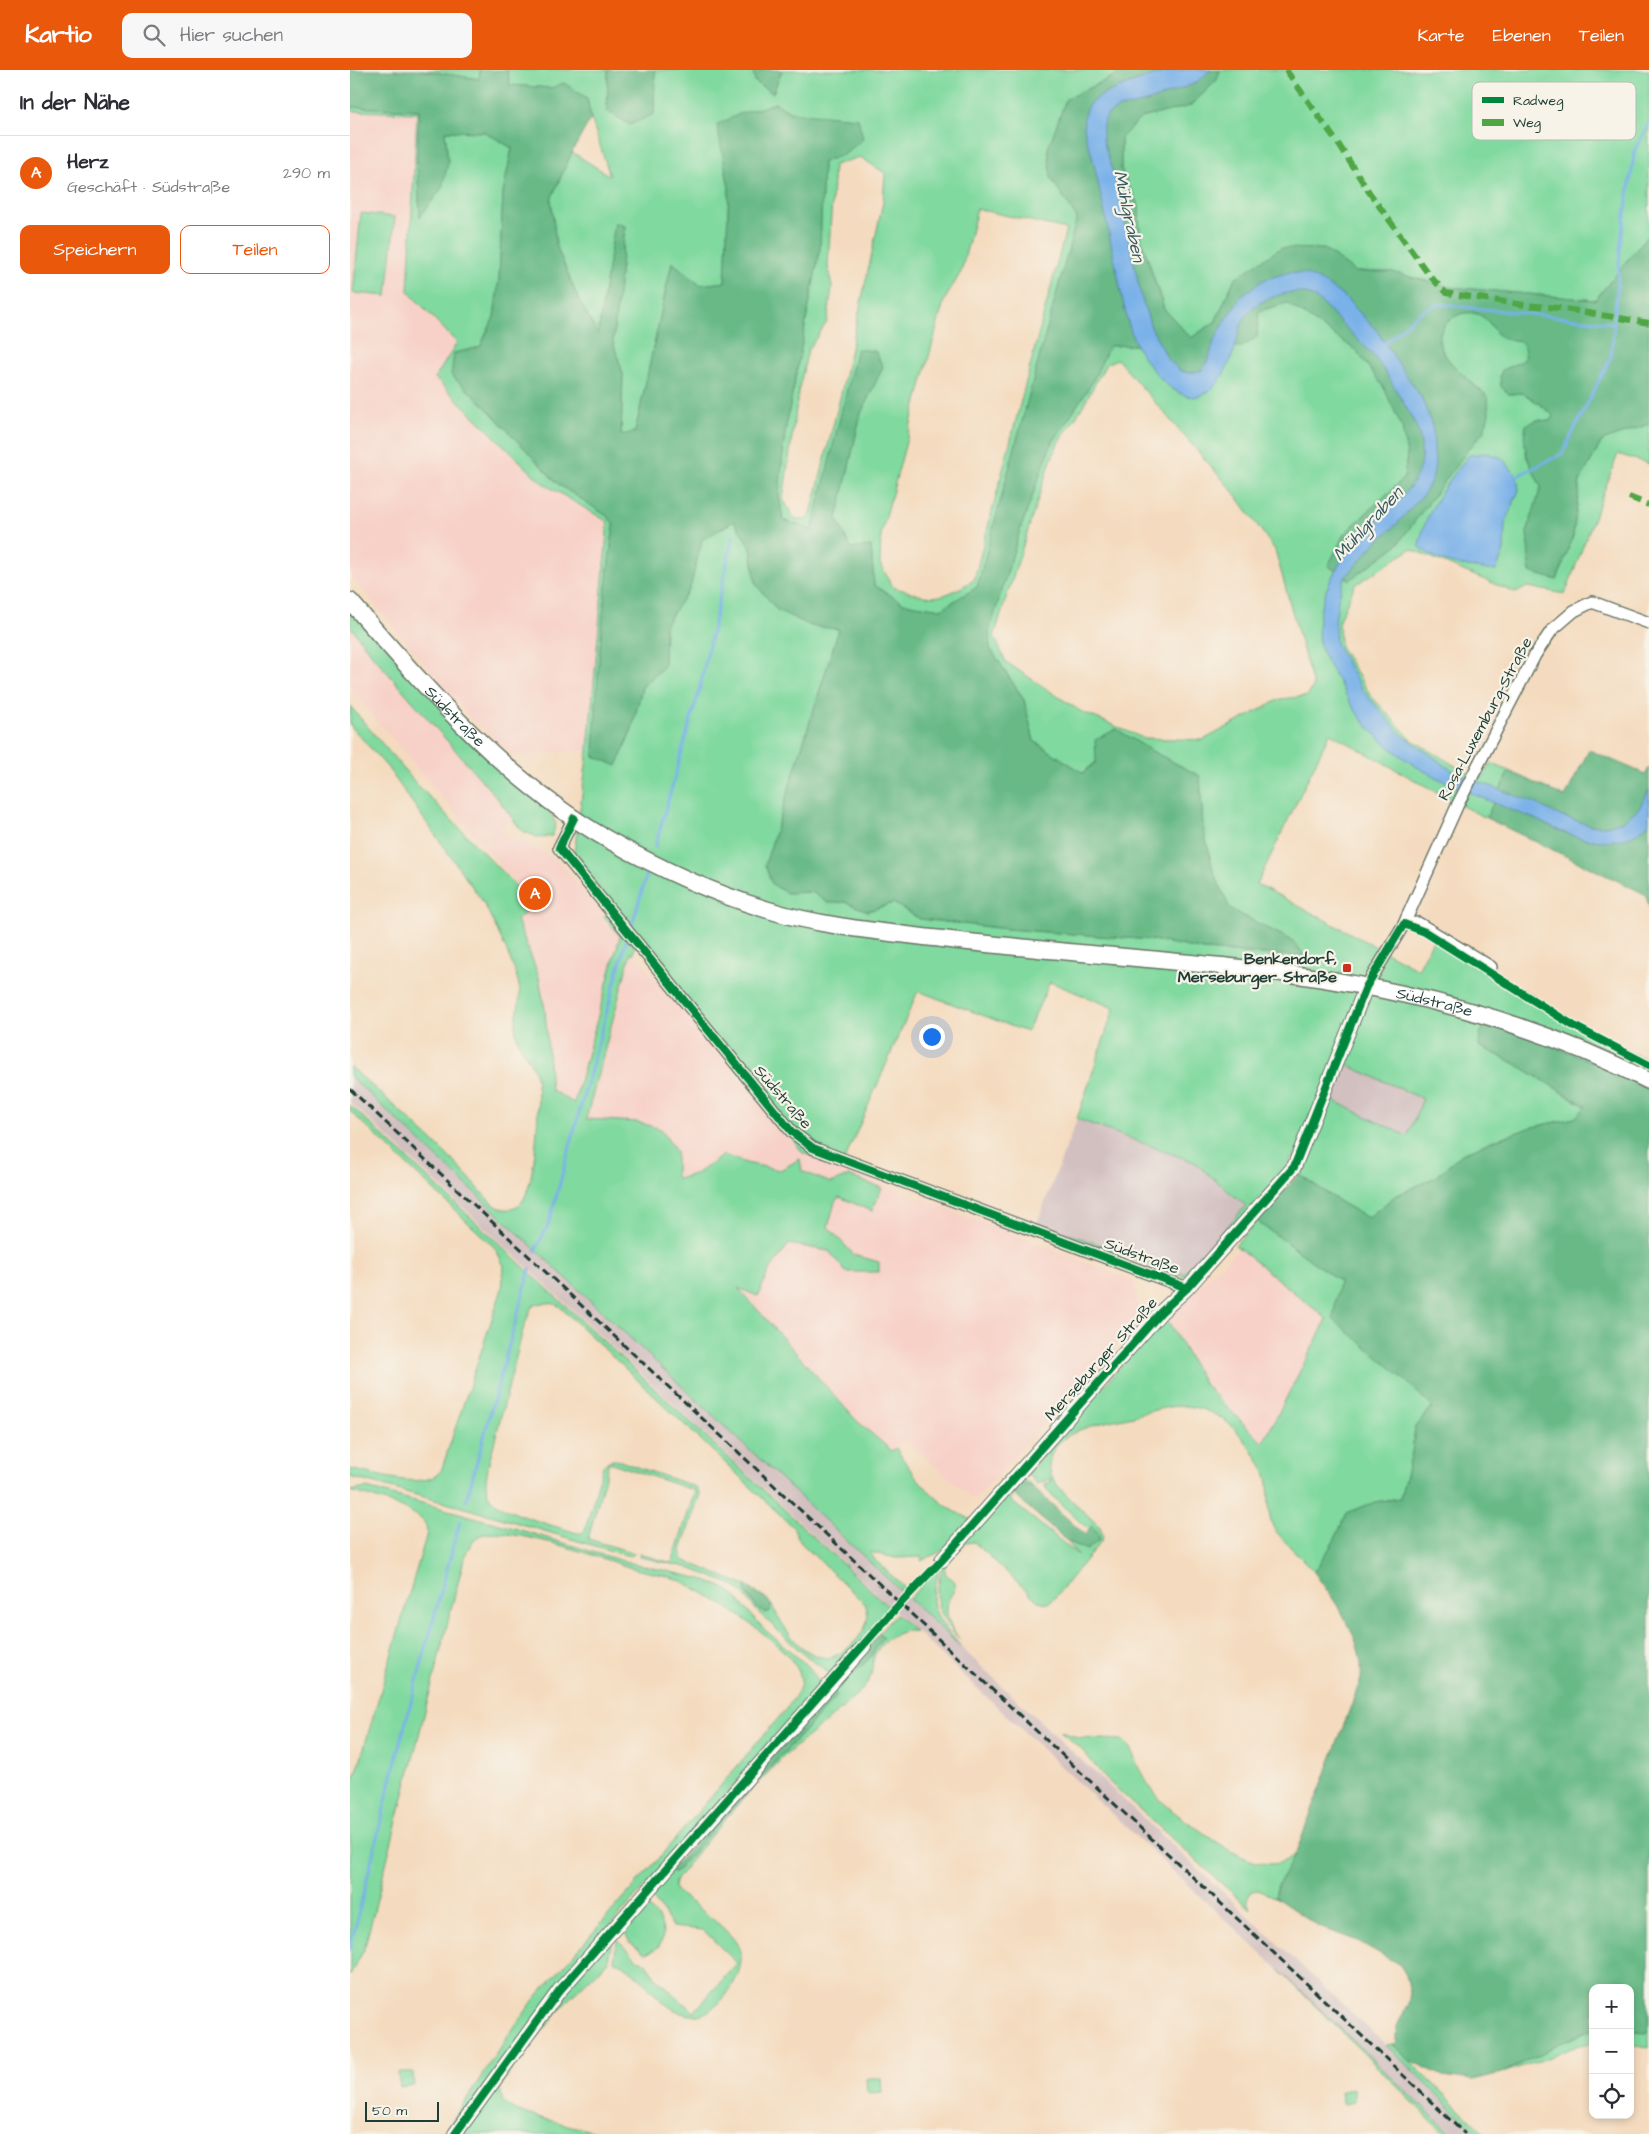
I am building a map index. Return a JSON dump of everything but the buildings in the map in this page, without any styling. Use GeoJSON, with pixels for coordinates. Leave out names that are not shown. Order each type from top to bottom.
{"type":"FeatureCollection","features":[{"type":"Feature","properties":{"kind":"main road","name":"Südstraße"},"geometry":{"type":"LineString","coordinates":[[350,601],[432,696],[469,733],[491,754],[574,818],[606,838],[682,877],[765,909],[853,929],[1037,950],[1253,970],[1366,987],[1431,1000],[1511,1024],[1579,1049],[1649,1081]]}},
{"type":"Feature","properties":{"kind":"street","name":"Rosa-Luxemburg-Straße"},"geometry":{"type":"LineString","coordinates":[[1366,987],[1404,924],[1458,804],[1535,654],[1552,630],[1574,611],[1592,602],[1649,623]]}},
{"type":"Feature","properties":{"kind":"street","name":"Südstraße"},"geometry":{"type":"LineString","coordinates":[[574,818],[559,848],[792,1132],[813,1148],[1187,1288]]}},
{"type":"Feature","properties":{"kind":"street"},"geometry":{"type":"LineString","coordinates":[[1404,924],[1418,923],[1491,968]]}},
{"type":"Feature","properties":{"kind":"street","name":"Merseburger Straße"},"geometry":{"type":"LineString","coordinates":[[942,1560],[1161,1312],[1187,1288],[1294,1167],[1366,987]]}},
{"type":"Feature","properties":{"kind":"street"},"geometry":{"type":"LineString","coordinates":[[455,2134],[560,1990],[864,1646]]}},
{"type":"Feature","properties":{"kind":"shaded area"},"geometry":{"type":"Polygon","coordinates":[[[350,111],[417,113],[408,291],[457,343],[541,482],[608,521],[588,750],[515,756],[471,719],[350,575],[350,111]]]}},
{"type":"Feature","properties":{"kind":"shaded area"},"geometry":{"type":"Polygon","coordinates":[[[350,626],[373,656],[513,817],[498,831],[546,854],[561,864],[620,935],[574,1103],[551,1090],[545,1010],[539,977],[517,920],[534,905],[350,689],[350,626]]]}},
{"type":"Feature","properties":{"kind":"shaded area"},"geometry":{"type":"Polygon","coordinates":[[[632,951],[803,1153],[1134,1281],[1140,1320],[974,1500],[904,1439],[893,1451],[856,1420],[586,1119],[632,951]]]}},
{"type":"Feature","properties":{"kind":"shaded area"},"geometry":{"type":"Polygon","coordinates":[[[1345,1063],[1424,1099],[1408,1136],[1330,1099],[1345,1063]]]}},
{"type":"Feature","properties":{"kind":"shaded area"},"geometry":{"type":"Polygon","coordinates":[[[350,1076],[1386,2045],[1478,2134],[1451,2134],[1279,1970],[350,1102],[350,1076]]]}},
{"type":"Feature","properties":{"kind":"shaded area"},"geometry":{"type":"Polygon","coordinates":[[[1077,1119],[1194,1162],[1246,1206],[1184,1274],[1037,1223],[1077,1119]]]}},
{"type":"Feature","properties":{"kind":"shaded area"},"geometry":{"type":"Polygon","coordinates":[[[1240,1248],[1327,1319],[1263,1444],[1205,1385],[1165,1316],[1240,1248]]]}},
{"type":"Feature","properties":{"kind":"green space"},"geometry":{"type":"Polygon","coordinates":[[[350,70],[420,70],[479,79],[480,70],[507,70],[510,85],[551,88],[564,83],[587,98],[591,118],[572,152],[551,199],[556,245],[579,301],[598,334],[615,222],[625,226],[613,342],[623,374],[621,435],[635,432],[672,262],[700,285],[725,282],[729,188],[717,125],[739,114],[776,103],[789,112],[858,118],[863,139],[845,154],[823,162],[820,248],[785,432],[779,495],[783,520],[812,530],[857,349],[875,351],[883,367],[861,413],[837,519],[851,549],[871,546],[874,585],[903,603],[941,609],[977,587],[1077,218],[1051,178],[1048,148],[1066,99],[1127,70],[1220,70],[1217,80],[1190,106],[1141,118],[1121,138],[1121,169],[1139,207],[1140,235],[1164,309],[1191,338],[1215,322],[1235,278],[1281,248],[1324,249],[1355,272],[1392,272],[1449,287],[1595,300],[1649,234],[1649,424],[1602,441],[1580,481],[1573,536],[1557,580],[1530,572],[1527,532],[1541,487],[1530,464],[1526,450],[1526,425],[1537,420],[1550,421],[1553,416],[1544,407],[1525,394],[1509,394],[1501,387],[1500,376],[1502,370],[1524,360],[1525,352],[1522,343],[1516,340],[1501,338],[1486,319],[1475,313],[1458,315],[1444,326],[1440,333],[1439,342],[1442,350],[1451,362],[1488,397],[1489,414],[1484,431],[1397,545],[1350,580],[1328,566],[1344,534],[1404,478],[1407,455],[1402,427],[1384,388],[1356,350],[1287,303],[1259,311],[1257,337],[1242,347],[1217,346],[1207,367],[1195,376],[1174,369],[1156,344],[1109,346],[1092,383],[1051,445],[1020,530],[989,632],[990,648],[1024,700],[1034,741],[1083,773],[1096,762],[1095,740],[1116,729],[1152,751],[1200,776],[1203,827],[1213,870],[1230,909],[1293,941],[1305,956],[1204,950],[1153,940],[1007,929],[920,919],[893,903],[868,911],[845,902],[828,903],[812,892],[787,893],[772,884],[765,865],[839,629],[811,626],[777,610],[756,584],[751,548],[734,521],[702,540],[690,588],[665,625],[664,666],[642,687],[632,729],[617,766],[594,756],[601,640],[614,524],[607,516],[558,484],[480,401],[451,375],[454,353],[480,347],[494,317],[499,279],[503,193],[512,148],[485,132],[445,131],[448,163],[442,188],[420,217],[417,161],[419,110],[350,107],[350,70]]]}},
{"type":"Feature","properties":{"kind":"green space"},"geometry":{"type":"Polygon","coordinates":[[[420,70],[480,70],[480,79],[420,70]]]}},
{"type":"Feature","properties":{"kind":"green space"},"geometry":{"type":"Polygon","coordinates":[[[507,70],[608,70],[607,111],[654,114],[655,70],[753,70],[755,82],[773,93],[782,70],[1127,70],[1066,99],[1051,178],[1077,218],[977,588],[941,609],[903,603],[874,585],[871,546],[851,549],[837,519],[861,413],[883,367],[875,351],[857,350],[812,531],[783,520],[779,495],[785,432],[820,248],[823,162],[845,154],[858,119],[789,112],[775,103],[718,125],[729,188],[725,283],[700,285],[672,262],[635,432],[621,436],[623,374],[613,342],[625,226],[615,223],[598,335],[579,301],[556,245],[551,199],[572,152],[610,176],[591,118],[587,98],[564,84],[551,88],[510,85],[507,70]],[[860,157],[834,165],[828,266],[832,288],[827,322],[808,350],[799,389],[783,499],[794,518],[805,520],[811,514],[841,394],[883,202],[885,173],[860,157]],[[977,209],[961,272],[944,301],[881,535],[880,564],[893,587],[935,597],[951,592],[974,580],[1066,229],[977,209]]]}},
{"type":"Feature","properties":{"kind":"green space"},"geometry":{"type":"Polygon","coordinates":[[[608,70],[655,70],[654,114],[630,125],[607,111],[608,70]]]}},
{"type":"Feature","properties":{"kind":"green space"},"geometry":{"type":"Polygon","coordinates":[[[753,70],[782,70],[773,93],[755,82],[753,70]]]}},
{"type":"Feature","properties":{"kind":"green space"},"geometry":{"type":"Polygon","coordinates":[[[1220,70],[1649,70],[1649,234],[1595,300],[1449,287],[1392,272],[1355,272],[1324,249],[1235,278],[1215,322],[1191,338],[1164,309],[1140,235],[1139,207],[1121,169],[1121,138],[1141,118],[1190,106],[1217,80],[1220,70]]]}},
{"type":"Feature","properties":{"kind":"green space"},"geometry":{"type":"Polygon","coordinates":[[[350,107],[419,110],[417,161],[420,216],[448,163],[445,131],[485,132],[512,148],[503,193],[499,279],[494,317],[480,347],[451,375],[480,401],[558,484],[607,516],[614,524],[601,640],[594,756],[617,765],[632,729],[642,687],[664,666],[665,625],[690,587],[702,539],[734,521],[751,548],[756,584],[811,626],[839,629],[765,865],[772,884],[787,893],[812,892],[828,903],[845,902],[868,911],[893,903],[920,919],[1007,929],[1153,940],[1204,950],[1305,956],[1293,941],[1230,909],[1213,870],[1203,827],[1200,776],[1152,751],[1116,729],[1096,762],[1083,773],[1034,741],[1024,700],[990,648],[989,632],[1020,530],[1051,445],[1092,383],[1109,346],[1156,344],[1174,369],[1258,311],[1287,303],[1356,350],[1384,388],[1402,427],[1407,455],[1404,478],[1344,534],[1329,566],[1350,580],[1397,545],[1484,431],[1488,397],[1451,362],[1442,350],[1439,342],[1440,333],[1444,326],[1458,315],[1475,313],[1486,319],[1501,338],[1516,340],[1522,343],[1525,352],[1524,360],[1502,371],[1509,394],[1524,394],[1553,416],[1551,421],[1537,420],[1526,456],[1541,487],[1528,532],[1530,572],[1557,580],[1573,536],[1580,481],[1602,441],[1649,424],[1649,464],[1618,454],[1565,594],[1527,587],[1516,593],[1411,549],[1355,585],[1339,620],[1340,646],[1371,696],[1411,739],[1462,770],[1481,778],[1491,763],[1509,771],[1486,818],[1330,733],[1257,884],[1418,969],[1435,936],[1582,1026],[1623,1049],[1649,1060],[1649,1090],[1479,1046],[1514,1063],[1586,1107],[1575,1118],[1533,1127],[1494,1140],[1462,1154],[1436,1177],[1395,1196],[1368,1218],[1340,1202],[1299,1174],[1294,1154],[1283,1173],[1189,1277],[1184,1277],[1033,1227],[1037,1223],[1184,1274],[1246,1206],[1194,1162],[1077,1119],[1114,1008],[1050,982],[1027,1032],[918,991],[841,1168],[803,1153],[578,862],[574,853],[588,750],[608,522],[541,482],[435,378],[457,343],[408,291],[417,113],[350,111],[350,107]],[[1117,359],[1106,364],[1080,411],[1058,443],[1048,468],[994,636],[1006,662],[1080,711],[1143,738],[1203,740],[1280,699],[1308,696],[1313,686],[1275,550],[1236,495],[1117,359]],[[1345,1064],[1330,1099],[1407,1136],[1423,1099],[1345,1064]]]}},
{"type":"Feature","properties":{"kind":"green space"},"geometry":{"type":"Polygon","coordinates":[[[361,213],[395,217],[387,296],[353,293],[361,213]]]}},
{"type":"Feature","properties":{"kind":"green space"},"geometry":{"type":"Polygon","coordinates":[[[350,609],[548,808],[556,824],[552,836],[540,838],[522,831],[498,799],[373,656],[350,626],[350,609]]]}},
{"type":"Feature","properties":{"kind":"green space"},"geometry":{"type":"Polygon","coordinates":[[[350,706],[414,781],[534,905],[517,920],[539,977],[545,1010],[551,1090],[574,1103],[620,936],[604,916],[607,914],[635,947],[633,954],[631,952],[586,1119],[637,1122],[661,1129],[676,1152],[676,1175],[678,1179],[697,1173],[724,1155],[746,1163],[780,1170],[800,1159],[802,1171],[831,1183],[848,1176],[882,1188],[872,1211],[839,1197],[835,1202],[828,1227],[854,1255],[879,1262],[879,1272],[846,1272],[829,1251],[789,1244],[768,1272],[758,1296],[738,1288],[856,1420],[892,1451],[896,1448],[919,1480],[939,1500],[949,1508],[972,1519],[944,1550],[921,1561],[922,1557],[896,1558],[870,1552],[875,1560],[904,1587],[905,1595],[350,1076],[350,1066],[442,1150],[495,1205],[499,1208],[509,1209],[520,1205],[526,1194],[534,1162],[538,1104],[536,1077],[516,1033],[515,1026],[520,995],[518,981],[502,940],[483,902],[387,767],[350,725],[350,706]]]}},
{"type":"Feature","properties":{"kind":"green space"},"geometry":{"type":"Polygon","coordinates":[[[1589,750],[1645,774],[1649,768],[1649,906],[1645,894],[1486,818],[1509,771],[1565,797],[1589,750]]]}},
{"type":"Feature","properties":{"kind":"green space"},"geometry":{"type":"Polygon","coordinates":[[[1487,1023],[1570,1052],[1649,1090],[1649,2032],[1645,2034],[1634,2031],[1634,1984],[1589,1984],[1589,2031],[1556,2045],[1505,2072],[1473,2080],[1443,2076],[1409,2060],[1392,2044],[1395,2044],[1397,2041],[1397,2026],[1408,2004],[1410,1993],[1406,1975],[1400,1965],[1358,1941],[1319,1927],[1275,1897],[1277,1887],[1296,1853],[1361,1679],[1361,1664],[1354,1636],[1340,1609],[1314,1572],[1334,1541],[1347,1513],[1375,1502],[1400,1498],[1412,1453],[1415,1427],[1432,1407],[1406,1381],[1333,1319],[1339,1281],[1257,1221],[1299,1174],[1340,1202],[1368,1218],[1395,1196],[1436,1177],[1462,1154],[1494,1140],[1533,1127],[1575,1118],[1586,1106],[1514,1063],[1479,1046],[1480,1033],[1487,1023]]]}},
{"type":"Feature","properties":{"kind":"green space"},"geometry":{"type":"Polygon","coordinates":[[[350,1105],[892,1610],[838,1670],[830,1673],[826,1671],[799,1650],[757,1611],[741,1591],[730,1584],[686,1567],[640,1557],[640,1554],[672,1563],[695,1491],[609,1462],[588,1539],[635,1553],[629,1556],[494,1516],[350,1477],[350,1469],[413,1481],[431,1478],[441,1471],[502,1289],[504,1266],[495,1248],[350,1111],[350,1105]],[[551,1303],[536,1304],[531,1308],[523,1330],[489,1463],[486,1485],[490,1498],[505,1509],[517,1514],[582,1533],[585,1530],[603,1466],[608,1461],[620,1461],[696,1487],[700,1494],[681,1550],[683,1560],[746,1586],[745,1590],[751,1600],[758,1609],[765,1613],[769,1611],[771,1604],[782,1624],[797,1643],[812,1653],[829,1658],[851,1645],[866,1625],[868,1617],[866,1606],[801,1543],[793,1527],[559,1306],[551,1303]]]}},
{"type":"Feature","properties":{"kind":"green space"},"geometry":{"type":"Polygon","coordinates":[[[1257,1221],[1340,1281],[1406,1381],[1432,1407],[1415,1427],[1412,1453],[1400,1498],[1375,1502],[1347,1513],[1334,1541],[1314,1572],[1273,1527],[1270,1516],[1268,1483],[1264,1471],[1243,1438],[1224,1420],[1198,1408],[1175,1406],[1089,1427],[1063,1439],[1054,1449],[1050,1460],[1051,1475],[1066,1494],[1100,1527],[1103,1536],[1102,1540],[1052,1601],[1048,1603],[1038,1601],[974,1542],[966,1543],[951,1557],[945,1566],[946,1574],[955,1582],[955,1589],[948,1603],[947,1614],[960,1640],[952,1631],[939,1609],[937,1593],[942,1564],[1020,1476],[1033,1487],[1017,1482],[1011,1488],[1013,1497],[1010,1500],[1078,1555],[1067,1541],[1087,1550],[1092,1526],[1089,1530],[1046,1490],[1045,1484],[1051,1482],[1051,1479],[1037,1484],[1027,1474],[1165,1316],[1205,1385],[1263,1443],[1327,1319],[1235,1245],[1257,1221]]]}},
{"type":"Feature","properties":{"kind":"green space"},"geometry":{"type":"Polygon","coordinates":[[[1017,1482],[1033,1487],[1085,1535],[1092,1526],[1099,1534],[1099,1540],[1087,1550],[1067,1541],[1012,1493],[1011,1489],[1017,1482]]]}},
{"type":"Feature","properties":{"kind":"green space"},"geometry":{"type":"Polygon","coordinates":[[[367,1488],[514,1528],[623,1561],[702,1579],[724,1588],[732,1593],[764,1629],[808,1666],[819,1681],[820,1687],[612,1924],[465,2118],[480,2115],[480,2108],[554,2002],[612,1939],[608,1961],[567,2001],[512,2069],[500,2088],[503,2102],[515,2111],[602,2134],[444,2134],[503,2043],[535,1998],[652,1866],[786,1709],[798,1691],[801,1679],[796,1667],[769,1638],[732,1611],[677,1579],[632,1568],[533,1538],[495,1533],[478,1536],[465,1555],[364,1950],[350,1975],[350,1789],[358,1768],[427,1533],[424,1522],[411,1512],[390,1503],[350,1491],[367,1488]]]}},
{"type":"Feature","properties":{"kind":"green space"},"geometry":{"type":"Polygon","coordinates":[[[939,1566],[933,1598],[934,1605],[939,1618],[961,1647],[909,1599],[939,1566]]]}},
{"type":"Feature","properties":{"kind":"green space"},"geometry":{"type":"Polygon","coordinates":[[[746,1586],[766,1598],[771,1604],[770,1611],[765,1613],[758,1609],[745,1590],[746,1586]]]}},
{"type":"Feature","properties":{"kind":"green space"},"geometry":{"type":"Polygon","coordinates":[[[896,1614],[916,1632],[910,1631],[897,1634],[880,1646],[874,1657],[868,1683],[846,1705],[785,1756],[756,1785],[700,1848],[675,1881],[674,1887],[676,1891],[712,1918],[729,1934],[736,1942],[741,1956],[741,1963],[731,1989],[716,2006],[700,2015],[678,2012],[668,2006],[633,1973],[614,1961],[617,1939],[637,1959],[644,1961],[657,1979],[694,2012],[737,1963],[703,1930],[672,1927],[665,1914],[651,1897],[670,1871],[675,1873],[710,1832],[836,1697],[835,1690],[872,1656],[875,1648],[884,1637],[879,1633],[896,1614]]]}},
{"type":"Feature","properties":{"kind":"green space"},"geometry":{"type":"Polygon","coordinates":[[[879,1633],[884,1637],[875,1648],[872,1656],[835,1690],[836,1697],[710,1832],[675,1873],[670,1871],[879,1633]]]}},
{"type":"Feature","properties":{"kind":"green space"},"geometry":{"type":"Polygon","coordinates":[[[1059,1731],[1079,1738],[1122,1740],[1130,1749],[1147,1782],[1164,1803],[1184,1820],[1235,1853],[1260,1863],[1273,1864],[1285,1861],[1296,1853],[1277,1887],[1275,1897],[1260,1890],[1251,1891],[1247,1900],[1250,1909],[1106,1779],[1084,1752],[1059,1731]]]}},
{"type":"Feature","properties":{"kind":"green space"},"geometry":{"type":"Polygon","coordinates":[[[643,1906],[657,1916],[663,1931],[660,1945],[654,1950],[645,1953],[629,1941],[623,1928],[643,1906]]]}},
{"type":"Feature","properties":{"kind":"green space"},"geometry":{"type":"Polygon","coordinates":[[[1279,1970],[1451,2134],[1445,2134],[1279,1970]]]}},
{"type":"Feature","properties":{"kind":"green space"},"geometry":{"type":"Polygon","coordinates":[[[1589,2031],[1589,2043],[1572,2047],[1545,2059],[1505,2072],[1556,2045],[1589,2031]]]}},
{"type":"Feature","properties":{"kind":"green space"},"geometry":{"type":"Polygon","coordinates":[[[1634,2031],[1645,2034],[1649,2032],[1649,2048],[1634,2046],[1634,2031]]]}},
{"type":"Feature","properties":{"kind":"green space"},"geometry":{"type":"Polygon","coordinates":[[[1392,2044],[1485,2134],[1478,2134],[1386,2045],[1392,2044]]]}},
{"type":"Feature","properties":{"kind":"green space"},"geometry":{"type":"Polygon","coordinates":[[[399,2072],[413,2072],[414,2085],[400,2087],[399,2072]]]}},
{"type":"Feature","properties":{"kind":"green space"},"geometry":{"type":"Polygon","coordinates":[[[881,2078],[882,2092],[869,2093],[867,2091],[866,2079],[881,2078]]]}},
{"type":"Feature","properties":{"kind":"green space"},"geometry":{"type":"Polygon","coordinates":[[[1354,2089],[1354,2102],[1344,2104],[1341,2091],[1354,2089]]]}},
{"type":"Feature","properties":{"kind":"water"},"geometry":{"type":"Polygon","coordinates":[[[1174,70],[1211,70],[1196,83],[1147,102],[1119,108],[1108,114],[1103,124],[1103,140],[1119,193],[1141,296],[1151,327],[1168,359],[1179,370],[1189,373],[1202,370],[1209,358],[1214,341],[1243,294],[1263,280],[1289,272],[1307,274],[1346,298],[1377,331],[1421,397],[1432,424],[1435,464],[1433,477],[1426,491],[1397,524],[1376,542],[1344,579],[1338,599],[1335,624],[1336,644],[1363,691],[1401,734],[1456,773],[1535,803],[1560,816],[1590,825],[1606,826],[1623,821],[1639,808],[1649,790],[1649,823],[1638,833],[1611,841],[1596,841],[1582,838],[1567,834],[1463,790],[1417,767],[1388,746],[1363,721],[1353,707],[1320,647],[1318,627],[1322,603],[1337,567],[1348,551],[1407,491],[1415,479],[1420,465],[1421,449],[1418,431],[1391,381],[1373,356],[1326,307],[1306,294],[1298,292],[1279,295],[1253,307],[1244,318],[1234,351],[1223,375],[1208,392],[1199,396],[1189,396],[1178,392],[1165,383],[1143,357],[1137,347],[1126,313],[1097,177],[1085,135],[1084,117],[1088,106],[1103,95],[1128,84],[1174,70]]]}},
{"type":"Feature","properties":{"kind":"water"},"geometry":{"type":"Polygon","coordinates":[[[1487,453],[1502,458],[1517,476],[1519,490],[1505,523],[1504,550],[1496,571],[1445,561],[1435,557],[1419,546],[1426,521],[1438,498],[1453,476],[1469,455],[1487,453]]]}},
{"type":"Feature","properties":{"kind":"waterway"},"geometry":{"type":"LineString","coordinates":[[1517,476],[1562,454],[1611,357],[1621,241],[1635,149],[1649,124]]}},
{"type":"Feature","properties":{"kind":"waterway"},"geometry":{"type":"LineString","coordinates":[[1383,345],[1420,312],[1438,304],[1614,323]]}},
{"type":"Feature","properties":{"kind":"waterway"},"geometry":{"type":"LineString","coordinates":[[655,847],[699,691],[733,536]]}},
{"type":"Feature","properties":{"kind":"waterway"},"geometry":{"type":"LineString","coordinates":[[632,925],[647,874]]}},
{"type":"Feature","properties":{"kind":"waterway"},"geometry":{"type":"LineString","coordinates":[[535,1251],[549,1223],[626,941]]}},
{"type":"Feature","properties":{"kind":"waterway"},"geometry":{"type":"LineString","coordinates":[[466,1501],[530,1269]]}},
{"type":"Feature","properties":{"kind":"waterway"},"geometry":{"type":"LineString","coordinates":[[350,1948],[400,1743],[460,1521]]}},
{"type":"Feature","properties":{"kind":"railway"},"geometry":{"type":"LineString","coordinates":[[350,1089],[1465,2134]]}},
{"type":"Feature","properties":{"kind":"marked path"},"geometry":{"type":"LineString","coordinates":[[1286,70],[1339,145],[1369,192],[1429,275],[1446,293],[1525,305],[1559,308],[1649,323]]}},
{"type":"Feature","properties":{"kind":"marked path"},"geometry":{"type":"LineString","coordinates":[[1629,497],[1649,505]]}},
{"type":"Feature","properties":{"kind":"cycle path"},"geometry":{"type":"LineString","coordinates":[[574,818],[559,848],[792,1132],[813,1148],[1187,1288]]}},
{"type":"Feature","properties":{"kind":"cycle path"},"geometry":{"type":"LineString","coordinates":[[455,2134],[559,1991],[895,1609],[942,1560],[1161,1312],[1187,1288],[1294,1167],[1366,987],[1404,924],[1425,932],[1574,1026],[1649,1065]]}},
{"type":"Feature","properties":{"kind":"place","name":"Herz"},"geometry":{"type":"Point","coordinates":[535,894]}},
{"type":"Feature","properties":{"kind":"place","name":"Benkendorf, Merseburger Straße"},"geometry":{"type":"Point","coordinates":[1347,968]}},
{"type":"Feature","properties":{"kind":"water label","name":"Mühlgraben"},"geometry":{"type":"Point","coordinates":[1129,216]}},
{"type":"Feature","properties":{"kind":"water label","name":"Mühlgraben"},"geometry":{"type":"Point","coordinates":[1368,524]}}]}
